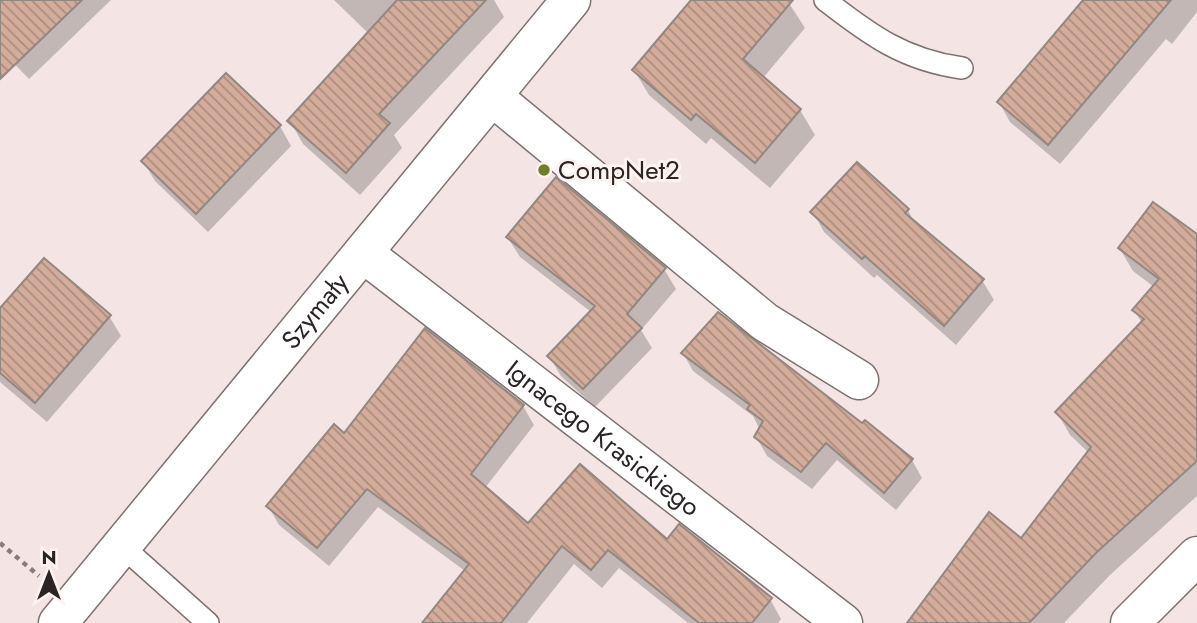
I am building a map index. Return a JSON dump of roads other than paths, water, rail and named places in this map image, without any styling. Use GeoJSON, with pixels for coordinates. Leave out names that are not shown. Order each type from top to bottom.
{"type":"FeatureCollection","features":[{"type":"Feature","properties":{"kind":"street","name":"Szymały"},"geometry":{"type":"LineString","coordinates":[[58,623],[572,0]]}},
{"type":"Feature","properties":{"kind":"street"},"geometry":{"type":"LineString","coordinates":[[493,97],[765,322],[859,380]]}},
{"type":"Feature","properties":{"kind":"street","name":"Ignacego Krasickiego"},"geometry":{"type":"LineString","coordinates":[[363,253],[844,623]]}},
{"type":"Feature","properties":{"kind":"street"},"geometry":{"type":"LineString","coordinates":[[1130,623],[1197,556]]}},
{"type":"Feature","properties":{"kind":"lane"},"geometry":{"type":"LineString","coordinates":[[825,0],[870,35],[903,52],[930,64],[962,68]]}},
{"type":"Feature","properties":{"kind":"lane"},"geometry":{"type":"LineString","coordinates":[[122,547],[208,623]]}},
{"type":"Feature","properties":{"kind":"place","name":"CompNet2"},"geometry":{"type":"Point","coordinates":[544,170]}}]}
